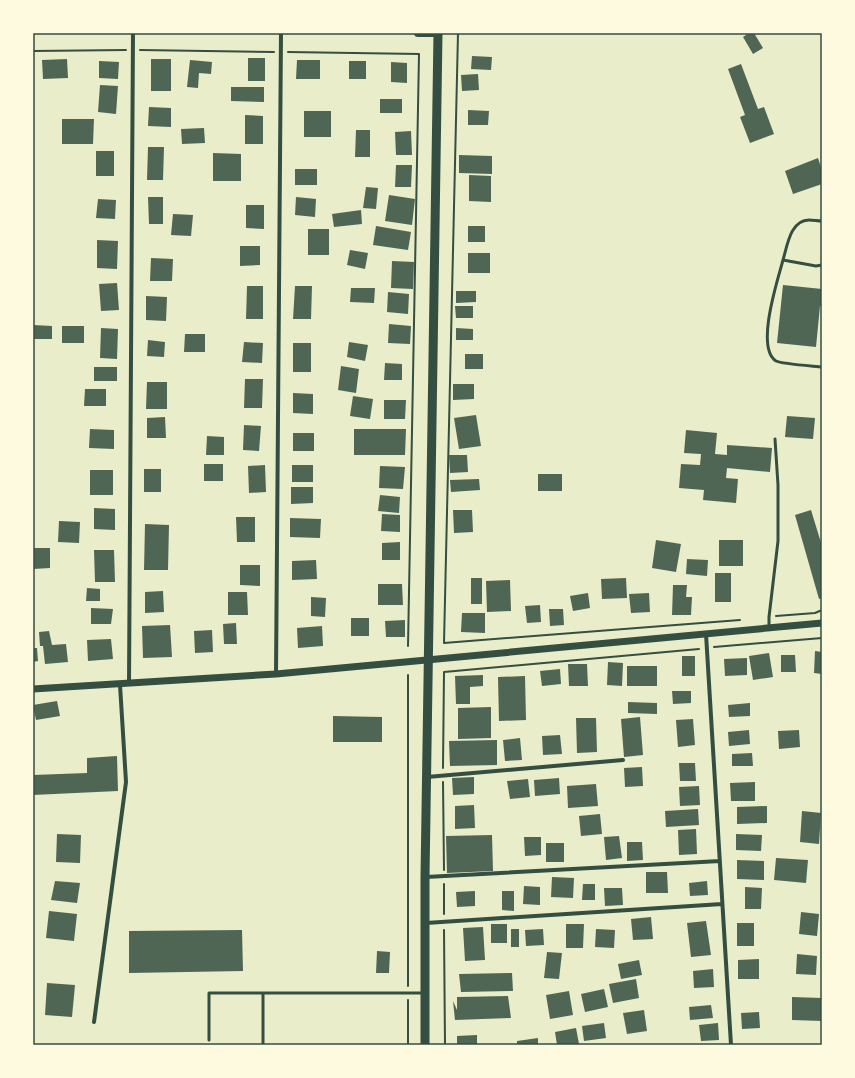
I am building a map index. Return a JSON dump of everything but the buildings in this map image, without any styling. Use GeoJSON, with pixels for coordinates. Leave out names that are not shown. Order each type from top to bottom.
{"type":"FeatureCollection","features":[{"type":"Feature","properties":{"kind":"main road"},"geometry":{"type":"LineString","coordinates":[[418,33],[438,33],[425,877],[425,1045]]}},
{"type":"Feature","properties":{"kind":"street"},"geometry":{"type":"LineString","coordinates":[[129,684],[134,33]]}},
{"type":"Feature","properties":{"kind":"street"},"geometry":{"type":"LineString","coordinates":[[276,674],[281,33]]}},
{"type":"Feature","properties":{"kind":"street"},"geometry":{"type":"LineString","coordinates":[[33,689],[120,685],[276,674],[822,623]]}},
{"type":"Feature","properties":{"kind":"street"},"geometry":{"type":"LineString","coordinates":[[706,634],[731,1045]]}},
{"type":"Feature","properties":{"kind":"street"},"geometry":{"type":"LineString","coordinates":[[94,1022],[126,782],[120,685]]}},
{"type":"Feature","properties":{"kind":"street"},"geometry":{"type":"LineString","coordinates":[[427,777],[623,760]]}},
{"type":"Feature","properties":{"kind":"street"},"geometry":{"type":"LineString","coordinates":[[425,877],[720,860]]}},
{"type":"Feature","properties":{"kind":"street"},"geometry":{"type":"LineString","coordinates":[[425,923],[722,904]]}},
{"type":"Feature","properties":{"kind":"lane"},"geometry":{"type":"LineString","coordinates":[[822,221],[808,220],[799,223],[792,232],[771,303],[767,341],[771,356],[777,361],[822,367]]}},
{"type":"Feature","properties":{"kind":"lane"},"geometry":{"type":"LineString","coordinates":[[783,260],[816,266],[822,265]]}},
{"type":"Feature","properties":{"kind":"lane"},"geometry":{"type":"LineString","coordinates":[[769,628],[778,541],[778,485],[775,440]]}},
{"type":"Feature","properties":{"kind":"lane"},"geometry":{"type":"LineString","coordinates":[[209,1040],[209,993],[425,993]]}},
{"type":"Feature","properties":{"kind":"lane"},"geometry":{"type":"LineString","coordinates":[[263,993],[263,1045]]}},
{"type":"Feature","properties":{"kind":"path"},"geometry":{"type":"LineString","coordinates":[[458,33],[444,643],[747,620]]}},
{"type":"Feature","properties":{"kind":"path"},"geometry":{"type":"LineString","coordinates":[[33,50],[420,54],[408,646]]}},
{"type":"Feature","properties":{"kind":"path"},"geometry":{"type":"LineString","coordinates":[[769,617],[814,613],[822,610]]}},
{"type":"Feature","properties":{"kind":"path"},"geometry":{"type":"LineString","coordinates":[[444,1045],[444,672],[822,638]]}},
{"type":"Feature","properties":{"kind":"path"},"geometry":{"type":"LineString","coordinates":[[408,675],[408,1045]]}}]}
